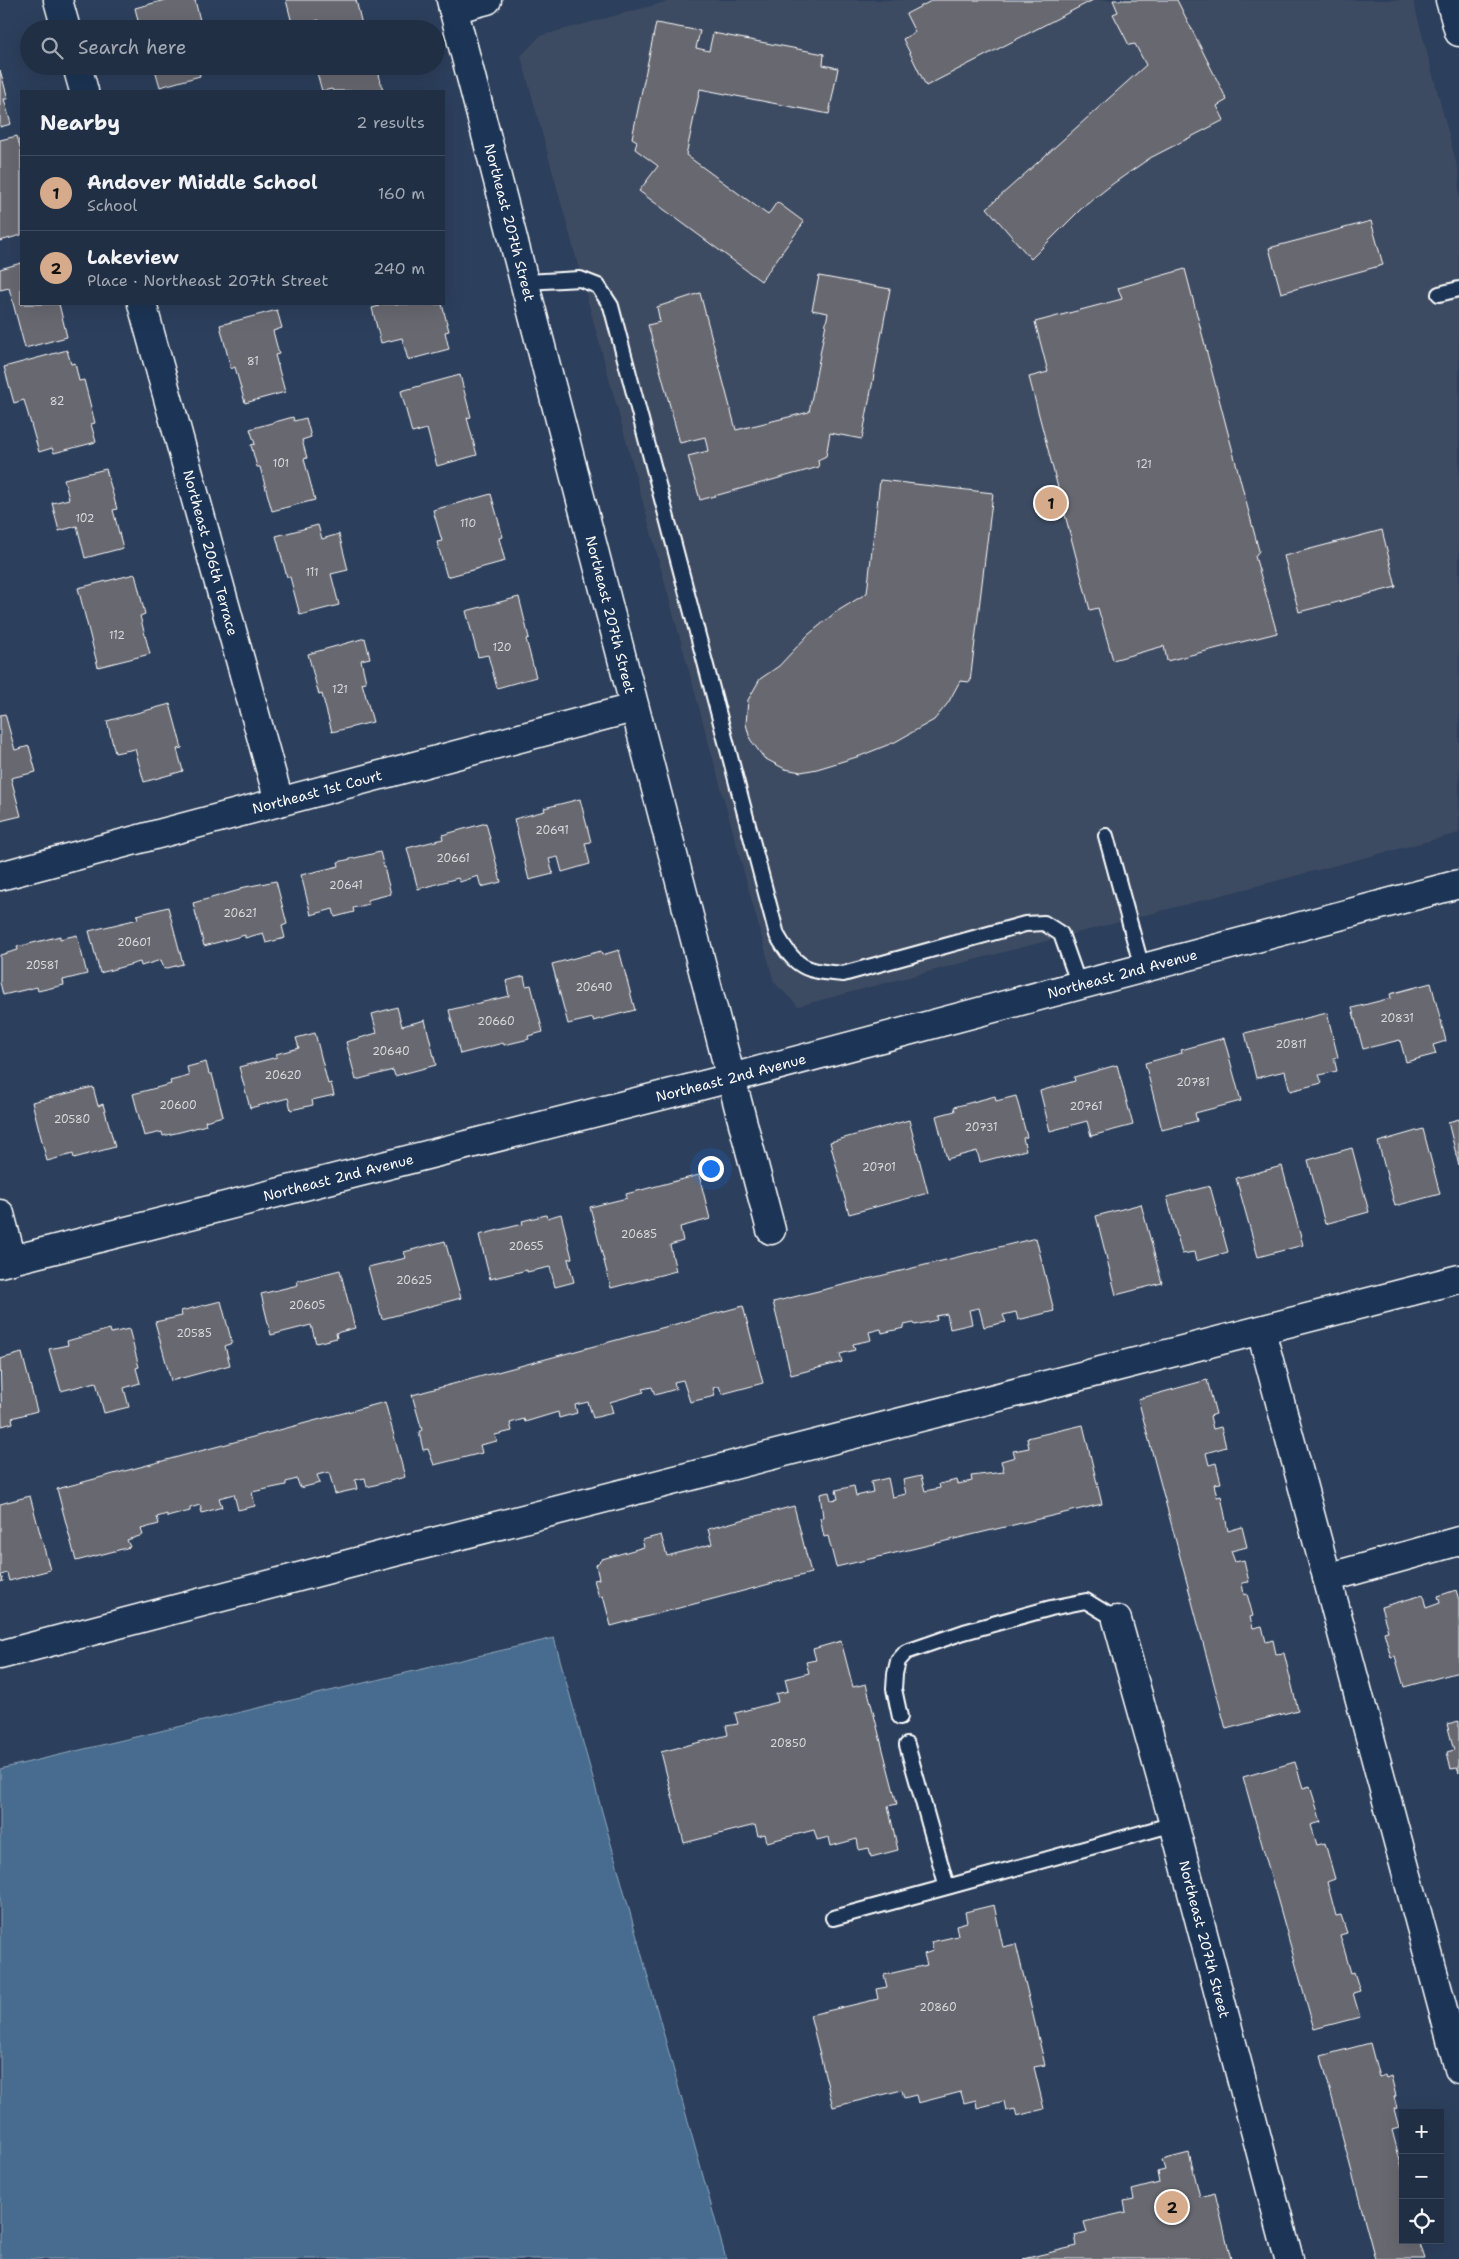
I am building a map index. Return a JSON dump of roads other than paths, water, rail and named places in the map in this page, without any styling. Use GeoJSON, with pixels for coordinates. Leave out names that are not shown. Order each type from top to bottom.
{"type":"FeatureCollection","features":[{"type":"Feature","properties":{"kind":"street"},"geometry":{"type":"LineString","coordinates":[[58,0],[64,20]]}},
{"type":"Feature","properties":{"kind":"street"},"geometry":{"type":"LineString","coordinates":[[452,4],[487,0]]}},
{"type":"Feature","properties":{"kind":"street"},"geometry":{"type":"LineString","coordinates":[[1450,0],[1459,32]]}},
{"type":"Feature","properties":{"kind":"street","name":"Northeast 207th Street"},"geometry":{"type":"LineString","coordinates":[[452,4],[526,282],[634,708],[771,1230]]}},
{"type":"Feature","properties":{"kind":"street"},"geometry":{"type":"LineString","coordinates":[[80,75],[84,90]]}},
{"type":"Feature","properties":{"kind":"street","name":"Northeast 206th Terrace"},"geometry":{"type":"LineString","coordinates":[[142,305],[280,801]]}},
{"type":"Feature","properties":{"kind":"street","name":"Northeast 1st Court"},"geometry":{"type":"LineString","coordinates":[[0,876],[634,708]]}},
{"type":"Feature","properties":{"kind":"street","name":"Northeast 2nd Avenue"},"geometry":{"type":"LineString","coordinates":[[6,1261],[731,1078],[1459,884]]}},
{"type":"Feature","properties":{"kind":"street"},"geometry":{"type":"LineString","coordinates":[[0,1214],[6,1261]]}},
{"type":"Feature","properties":{"kind":"street"},"geometry":{"type":"LineString","coordinates":[[0,1655],[392,1552],[1459,1279]]}},
{"type":"Feature","properties":{"kind":"street"},"geometry":{"type":"LineString","coordinates":[[1261,1331],[1459,2069]]}},
{"type":"Feature","properties":{"kind":"street"},"geometry":{"type":"LineString","coordinates":[[1327,1578],[1459,1541]]}},
{"type":"Feature","properties":{"kind":"street","name":"Northeast 207th Street"},"geometry":{"type":"LineString","coordinates":[[1117,1620],[1174,1824],[1289,2259]]}},
{"type":"Feature","properties":{"kind":"lane"},"geometry":{"type":"LineString","coordinates":[[526,282],[580,279],[598,286],[611,306],[777,935],[787,953],[800,966],[821,972],[843,974],[1025,924],[1044,923],[1061,934],[1079,985]]}},
{"type":"Feature","properties":{"kind":"lane"},"geometry":{"type":"LineString","coordinates":[[1439,294],[1459,289]]}},
{"type":"Feature","properties":{"kind":"lane"},"geometry":{"type":"LineString","coordinates":[[1106,836],[1142,968]]}},
{"type":"Feature","properties":{"kind":"lane"},"geometry":{"type":"LineString","coordinates":[[900,1717],[894,1689],[895,1674],[898,1661],[906,1652],[993,1624],[1050,1608],[1086,1601],[1117,1620]]}},
{"type":"Feature","properties":{"kind":"lane"},"geometry":{"type":"LineString","coordinates":[[907,1745],[947,1887]]}},
{"type":"Feature","properties":{"kind":"lane"},"geometry":{"type":"LineString","coordinates":[[833,1918],[1174,1824]]}},
{"type":"Feature","properties":{"kind":"place","name":"Andover Middle School"},"geometry":{"type":"Point","coordinates":[1051,503]}},
{"type":"Feature","properties":{"kind":"place","name":"Lakeview"},"geometry":{"type":"Point","coordinates":[1172,2207]}}]}
